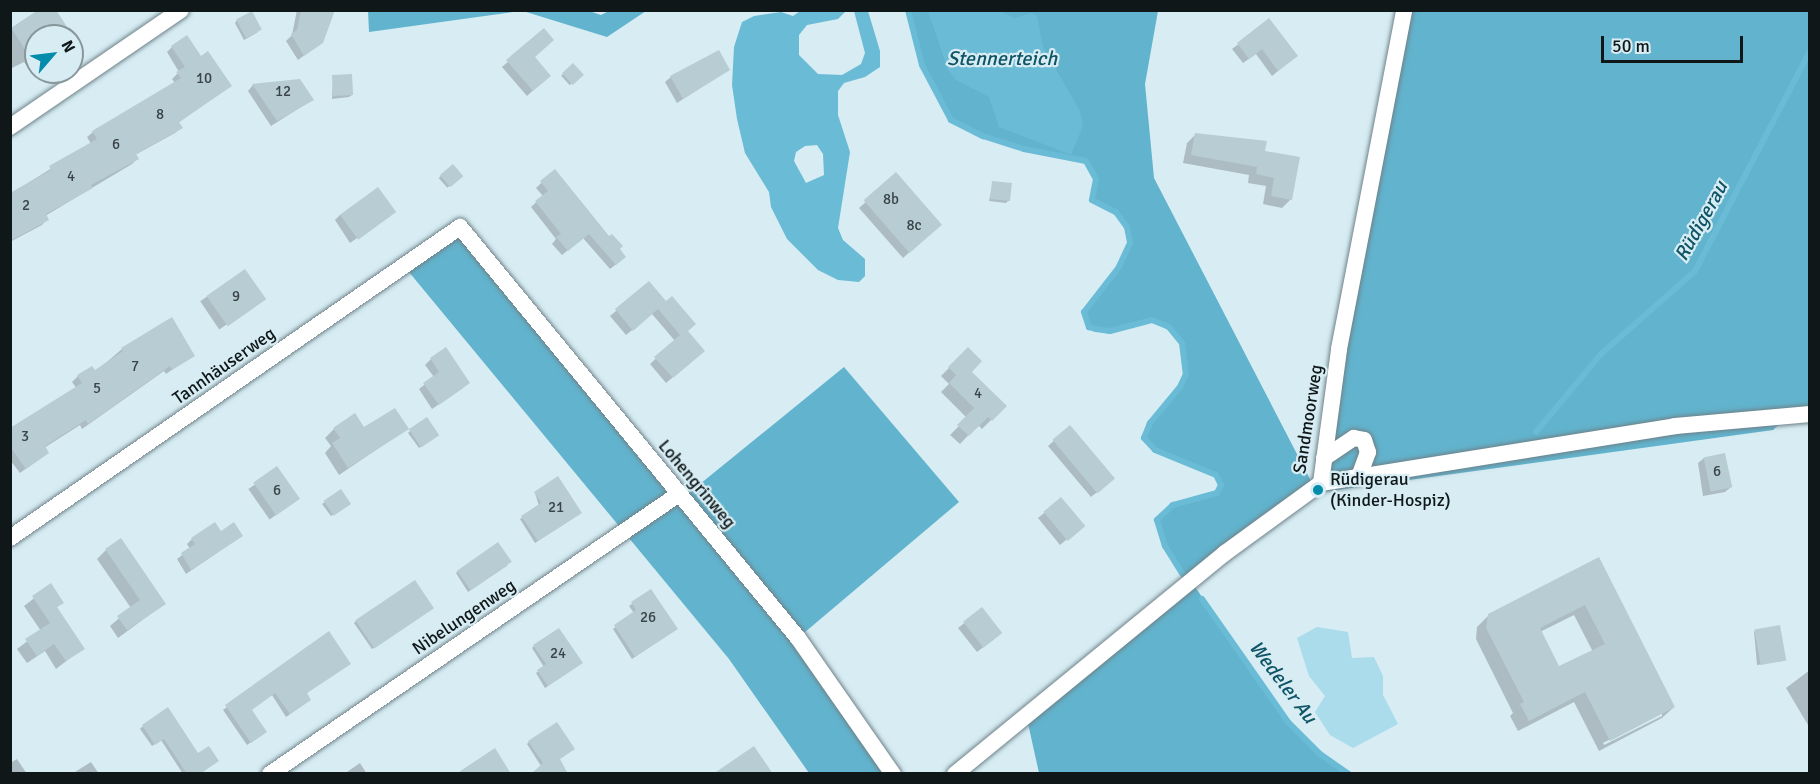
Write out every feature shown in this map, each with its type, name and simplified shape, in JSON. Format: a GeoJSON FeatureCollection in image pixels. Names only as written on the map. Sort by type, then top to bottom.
{"type":"FeatureCollection","features":[{"type":"Feature","properties":{"kind":"street"},"geometry":{"type":"LineString","coordinates":[[10,127],[181,10]]}},
{"type":"Feature","properties":{"kind":"street","name":"Sandmoorweg"},"geometry":{"type":"LineString","coordinates":[[955,774],[1191,580],[1321,483],[1339,349],[1404,10]]}},
{"type":"Feature","properties":{"kind":"street","name":"Lohengrinweg"},"geometry":{"type":"LineString","coordinates":[[460,227],[798,638],[893,774]]}},
{"type":"Feature","properties":{"kind":"street","name":"Tannhäuserweg"},"geometry":{"type":"LineString","coordinates":[[10,538],[460,227]]}},
{"type":"Feature","properties":{"kind":"street"},"geometry":{"type":"LineString","coordinates":[[1321,483],[1675,426],[1809,414]]}},
{"type":"Feature","properties":{"kind":"street"},"geometry":{"type":"LineString","coordinates":[[1324,458],[1354,438],[1364,440],[1368,452],[1359,477]]}},
{"type":"Feature","properties":{"kind":"street","name":"Nibelungenweg"},"geometry":{"type":"LineString","coordinates":[[270,774],[680,493]]}},
{"type":"Feature","properties":{"kind":"shaded area"},"geometry":{"type":"Polygon","coordinates":[[[368,10],[520,10],[520,11],[369,32],[368,10]]]}},
{"type":"Feature","properties":{"kind":"shaded area"},"geometry":{"type":"Polygon","coordinates":[[[523,11],[589,11],[601,15],[609,11],[646,11],[607,37],[523,11]]]}},
{"type":"Feature","properties":{"kind":"shaded area"},"geometry":{"type":"Polygon","coordinates":[[[908,11],[1158,11],[1145,84],[1154,178],[1313,485],[1404,11],[1809,11],[1809,414],[1787,417],[1773,430],[1321,492],[1191,581],[1288,722],[1320,754],[1349,773],[1039,773],[1025,710],[1182,578],[1160,535],[1157,520],[1173,505],[1217,493],[1221,485],[1216,475],[1155,450],[1144,438],[1150,424],[1180,387],[1186,374],[1185,351],[1176,335],[1152,320],[1110,331],[1096,329],[1086,322],[1085,307],[1109,283],[1130,243],[1123,219],[1092,200],[1094,170],[1078,157],[1024,149],[956,124],[922,65],[908,11]]]}},
{"type":"Feature","properties":{"kind":"shaded area"},"geometry":{"type":"Polygon","coordinates":[[[460,227],[684,497],[844,367],[959,502],[798,638],[893,773],[809,773],[729,659],[404,266],[460,227]]]}},
{"type":"Feature","properties":{"kind":"shaded area"},"geometry":{"type":"Polygon","coordinates":[[[1317,627],[1348,632],[1352,658],[1374,657],[1383,676],[1383,695],[1398,724],[1353,748],[1330,735],[1315,712],[1325,696],[1309,676],[1297,638],[1317,627]]]}},
{"type":"Feature","properties":{"kind":"water"},"geometry":{"type":"Polygon","coordinates":[[[800,11],[846,11],[838,19],[807,25],[799,35],[799,55],[818,74],[842,75],[861,64],[865,53],[854,11],[868,11],[880,51],[880,67],[865,77],[844,83],[838,91],[838,115],[850,152],[838,228],[843,240],[865,259],[865,276],[859,282],[838,280],[818,270],[787,239],[771,207],[769,192],[745,153],[732,85],[734,47],[742,22],[754,16],[781,12],[793,16],[800,11]],[[817,145],[805,146],[796,152],[794,161],[806,183],[824,175],[823,154],[817,145]]]}},
{"type":"Feature","properties":{"kind":"water","name":"Stennerteich"},"geometry":{"type":"Polygon","coordinates":[[[928,11],[1000,11],[1015,18],[1031,13],[1037,16],[1043,47],[1080,111],[1083,126],[1071,155],[999,127],[989,97],[956,80],[948,70],[928,11]]]}},
{"type":"Feature","properties":{"kind":"building"},"geometry":{"type":"Polygon","coordinates":[[[38,10],[56,10],[65,24],[24,24],[24,48],[11,28],[38,10]]]}},
{"type":"Feature","properties":{"kind":"building"},"geometry":{"type":"Polygon","coordinates":[[[301,10],[335,10],[323,43],[304,56],[291,34],[297,30],[301,10]]]}},
{"type":"Feature","properties":{"kind":"building"},"geometry":{"type":"Polygon","coordinates":[[[252,11],[262,30],[246,38],[236,19],[252,11]]]}},
{"type":"Feature","properties":{"kind":"building"},"geometry":{"type":"Polygon","coordinates":[[[1269,18],[1298,56],[1278,71],[1262,49],[1249,59],[1237,43],[1269,18]]]}},
{"type":"Feature","properties":{"kind":"building"},"geometry":{"type":"Polygon","coordinates":[[[544,28],[554,40],[535,57],[551,76],[533,91],[506,60],[544,28]]]}},
{"type":"Feature","properties":{"kind":"building"},"geometry":{"type":"Polygon","coordinates":[[[187,35],[201,56],[208,51],[232,86],[179,122],[183,128],[136,154],[139,159],[91,185],[93,188],[46,214],[49,220],[10,241],[10,193],[51,170],[49,166],[97,139],[92,131],[181,78],[176,72],[185,67],[171,46],[187,35]]]}},
{"type":"Feature","properties":{"kind":"building"},"geometry":{"type":"Polygon","coordinates":[[[719,50],[730,70],[683,99],[670,76],[719,50]]]}},
{"type":"Feature","properties":{"kind":"building"},"geometry":{"type":"Polygon","coordinates":[[[573,63],[584,75],[573,85],[562,73],[573,63]]]}},
{"type":"Feature","properties":{"kind":"building"},"geometry":{"type":"Polygon","coordinates":[[[352,74],[353,95],[333,96],[332,75],[352,74]]]}},
{"type":"Feature","properties":{"kind":"building"},"geometry":{"type":"Polygon","coordinates":[[[300,79],[314,100],[277,121],[252,84],[300,79]]]}},
{"type":"Feature","properties":{"kind":"building"},"geometry":{"type":"Polygon","coordinates":[[[1195,133],[1267,141],[1265,151],[1300,157],[1292,200],[1271,196],[1274,178],[1256,174],[1257,167],[1191,155],[1195,133]]]}},
{"type":"Feature","properties":{"kind":"building"},"geometry":{"type":"Polygon","coordinates":[[[453,164],[463,176],[450,187],[440,175],[453,164]]]}},
{"type":"Feature","properties":{"kind":"building"},"geometry":{"type":"Polygon","coordinates":[[[555,169],[609,236],[612,234],[623,246],[620,249],[626,257],[616,265],[589,234],[568,251],[556,237],[561,234],[535,201],[548,191],[540,181],[555,169]]]}},
{"type":"Feature","properties":{"kind":"building"},"geometry":{"type":"Polygon","coordinates":[[[896,172],[942,225],[909,253],[864,200],[896,172]]]}},
{"type":"Feature","properties":{"kind":"building"},"geometry":{"type":"Polygon","coordinates":[[[992,181],[1012,183],[1010,201],[990,199],[992,181]]]}},
{"type":"Feature","properties":{"kind":"building"},"geometry":{"type":"Polygon","coordinates":[[[378,187],[396,212],[358,240],[340,215],[378,187]]]}},
{"type":"Feature","properties":{"kind":"building"},"geometry":{"type":"Polygon","coordinates":[[[245,269],[266,299],[228,326],[206,296],[245,269]]]}},
{"type":"Feature","properties":{"kind":"building"},"geometry":{"type":"Polygon","coordinates":[[[649,281],[666,301],[672,296],[696,324],[688,331],[705,351],[673,378],[654,357],[680,335],[658,309],[633,331],[615,309],[649,281]]]}},
{"type":"Feature","properties":{"kind":"building"},"geometry":{"type":"Polygon","coordinates":[[[172,317],[195,356],[172,370],[170,366],[88,424],[86,420],[45,446],[49,453],[26,469],[10,447],[10,428],[82,383],[77,375],[92,366],[95,370],[123,351],[121,348],[172,317]]]}},
{"type":"Feature","properties":{"kind":"building"},"geometry":{"type":"Polygon","coordinates":[[[446,347],[470,383],[439,405],[423,383],[439,372],[430,358],[446,347]]]}},
{"type":"Feature","properties":{"kind":"building"},"geometry":{"type":"Polygon","coordinates":[[[968,347],[982,361],[972,372],[1007,406],[992,421],[988,417],[969,436],[957,425],[974,408],[949,383],[956,375],[948,367],[968,347]]]}},
{"type":"Feature","properties":{"kind":"building"},"geometry":{"type":"Polygon","coordinates":[[[395,408],[409,429],[348,468],[332,443],[340,438],[333,428],[355,413],[364,427],[395,408]]]}},
{"type":"Feature","properties":{"kind":"building"},"geometry":{"type":"Polygon","coordinates":[[[427,417],[439,435],[421,448],[409,429],[427,417]]]}},
{"type":"Feature","properties":{"kind":"building"},"geometry":{"type":"Polygon","coordinates":[[[1070,425],[1115,479],[1097,493],[1052,440],[1070,425]]]}},
{"type":"Feature","properties":{"kind":"building"},"geometry":{"type":"Polygon","coordinates":[[[1725,453],[1732,487],[1711,492],[1703,458],[1725,453]]]}},
{"type":"Feature","properties":{"kind":"building"},"geometry":{"type":"Polygon","coordinates":[[[277,466],[300,499],[276,515],[253,483],[277,466]]]}},
{"type":"Feature","properties":{"kind":"building"},"geometry":{"type":"Polygon","coordinates":[[[558,476],[582,513],[538,541],[521,516],[541,503],[534,492],[558,476]]]}},
{"type":"Feature","properties":{"kind":"building"},"geometry":{"type":"Polygon","coordinates":[[[341,489],[351,504],[334,516],[324,501],[341,489]]]}},
{"type":"Feature","properties":{"kind":"building"},"geometry":{"type":"Polygon","coordinates":[[[1061,497],[1085,526],[1068,541],[1043,512],[1061,497]]]}},
{"type":"Feature","properties":{"kind":"building"},"geometry":{"type":"Polygon","coordinates":[[[215,522],[221,531],[234,522],[243,536],[191,570],[181,553],[195,544],[191,538],[215,522]]]}},
{"type":"Feature","properties":{"kind":"building"},"geometry":{"type":"Polygon","coordinates":[[[121,538],[166,604],[127,630],[117,616],[140,600],[105,549],[121,538]]]}},
{"type":"Feature","properties":{"kind":"building"},"geometry":{"type":"Polygon","coordinates":[[[498,542],[512,562],[471,590],[457,571],[498,542]]]}},
{"type":"Feature","properties":{"kind":"building"},"geometry":{"type":"Polygon","coordinates":[[[1599,557],[1675,707],[1610,741],[1585,692],[1529,721],[1520,704],[1524,702],[1486,628],[1488,614],[1599,557]],[[1585,605],[1540,628],[1559,666],[1605,644],[1585,605]]]}},
{"type":"Feature","properties":{"kind":"building"},"geometry":{"type":"Polygon","coordinates":[[[415,580],[434,608],[374,648],[355,620],[415,580]]]}},
{"type":"Feature","properties":{"kind":"building"},"geometry":{"type":"Polygon","coordinates":[[[51,583],[64,603],[57,607],[85,649],[66,661],[54,644],[37,656],[25,639],[50,623],[32,596],[51,583]]]}},
{"type":"Feature","properties":{"kind":"building"},"geometry":{"type":"Polygon","coordinates":[[[651,589],[678,629],[635,657],[614,625],[636,610],[631,602],[651,589]]]}},
{"type":"Feature","properties":{"kind":"building"},"geometry":{"type":"Polygon","coordinates":[[[982,607],[1002,633],[983,648],[963,622],[982,607]]]}},
{"type":"Feature","properties":{"kind":"building"},"geometry":{"type":"Polygon","coordinates":[[[1780,625],[1786,660],[1761,665],[1754,630],[1780,625]]]}},
{"type":"Feature","properties":{"kind":"building"},"geometry":{"type":"Polygon","coordinates":[[[559,628],[583,663],[548,686],[537,670],[546,664],[533,645],[559,628]]]}},
{"type":"Feature","properties":{"kind":"building"},"geometry":{"type":"Polygon","coordinates":[[[329,631],[351,664],[307,693],[311,700],[290,714],[275,693],[252,710],[267,732],[251,743],[225,705],[329,631]]]}},
{"type":"Feature","properties":{"kind":"building"},"geometry":{"type":"Polygon","coordinates":[[[168,707],[198,753],[209,746],[219,761],[200,774],[187,774],[164,739],[155,745],[142,725],[168,707]]]}},
{"type":"Feature","properties":{"kind":"building"},"geometry":{"type":"Polygon","coordinates":[[[557,722],[575,749],[560,759],[568,774],[531,774],[543,763],[528,741],[557,722]]]}},
{"type":"Feature","properties":{"kind":"building"},"geometry":{"type":"Polygon","coordinates":[[[754,746],[773,774],[713,774],[754,746]]]}},
{"type":"Feature","properties":{"kind":"building"},"geometry":{"type":"Polygon","coordinates":[[[495,748],[511,774],[456,774],[495,748]]]}},
{"type":"Feature","properties":{"kind":"waterway","name":"Wedeler Au"},"geometry":{"type":"LineString","coordinates":[[908,10],[922,65],[951,120],[983,136],[1024,149],[1086,161],[1096,179],[1092,200],[1116,212],[1127,227],[1130,243],[1119,267],[1084,312],[1089,327],[1110,331],[1152,320],[1169,327],[1182,343],[1186,374],[1180,387],[1150,423],[1144,438],[1155,450],[1216,475],[1221,485],[1217,493],[1173,505],[1157,520],[1165,546],[1182,573]]}},
{"type":"Feature","properties":{"kind":"waterway","name":"Rüdigerau"},"geometry":{"type":"LineString","coordinates":[[1536,432],[1601,354],[1695,271],[1810,51]]}},
{"type":"Feature","properties":{"kind":"waterway","name":"Wedeler Au"},"geometry":{"type":"LineString","coordinates":[[1202,599],[1288,722],[1320,754],[1349,774]]}},
{"type":"Feature","properties":{"kind":"place","name":"Rüdigerau (Kinder-Hospiz)"},"geometry":{"type":"Point","coordinates":[1318,490]}}]}
